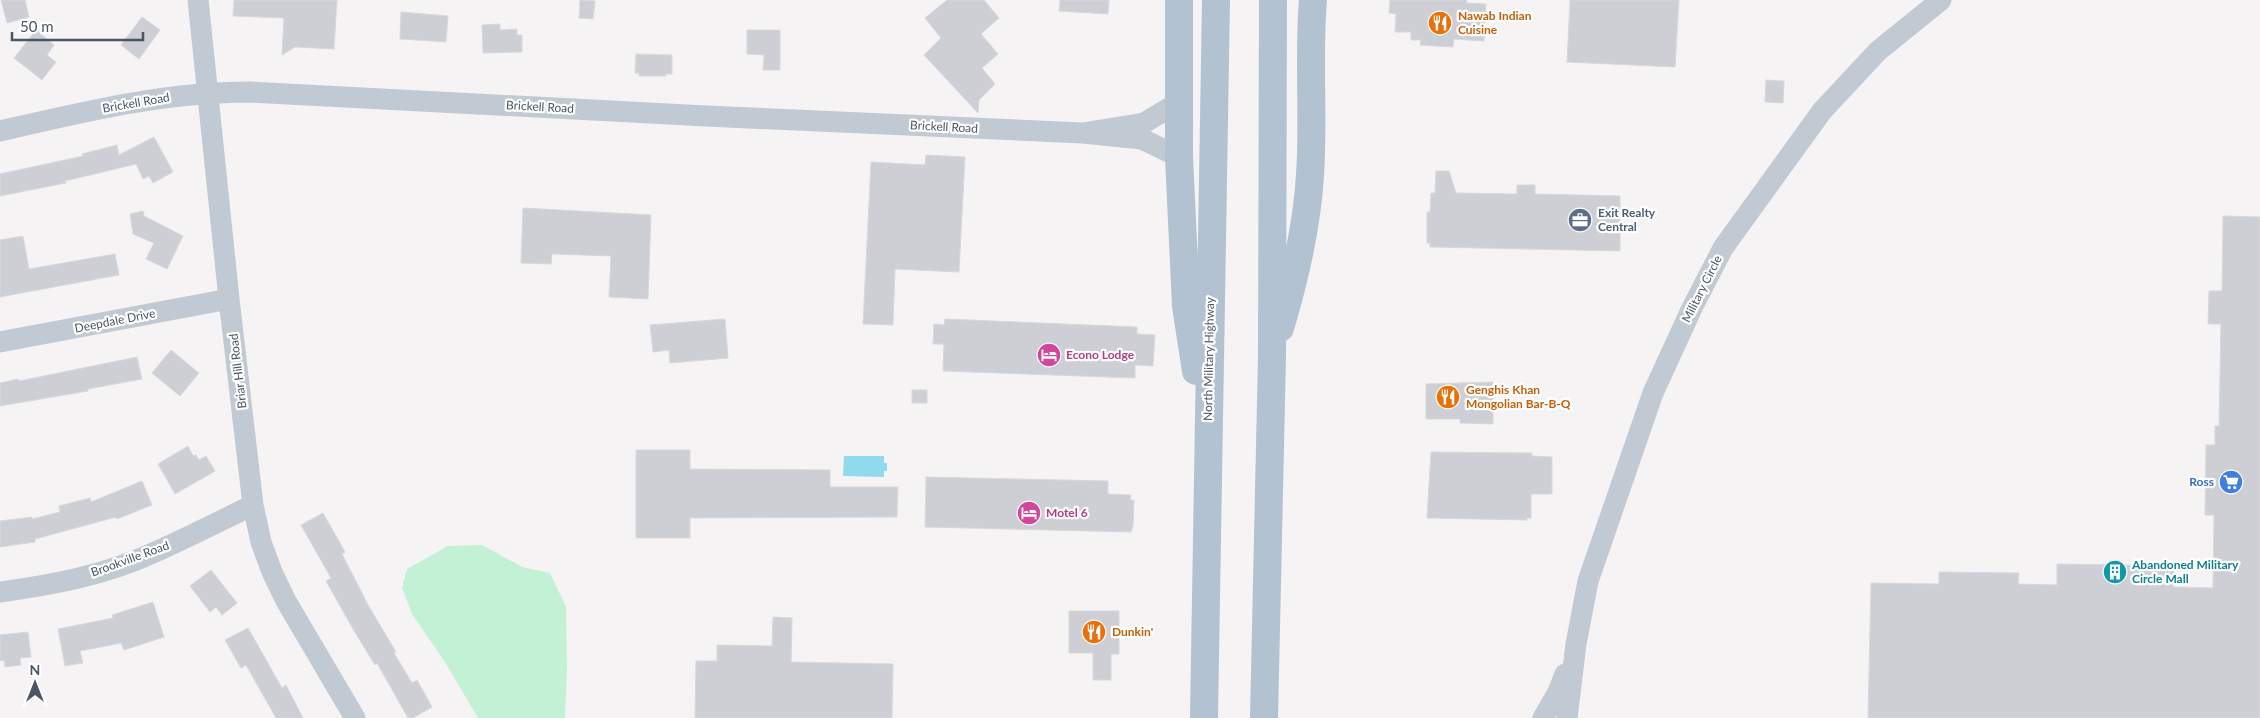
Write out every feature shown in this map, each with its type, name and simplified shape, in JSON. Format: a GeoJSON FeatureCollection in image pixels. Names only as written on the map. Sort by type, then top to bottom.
{"type":"FeatureCollection","features":[{"type":"Feature","properties":{"kind":"main road"},"geometry":{"type":"LineString","coordinates":[[1178,0],[1179,157],[1186,306],[1207,449]]}},
{"type":"Feature","properties":{"kind":"main road","name":"North Military Highway"},"geometry":{"type":"LineString","coordinates":[[1204,718],[1216,0]]}},
{"type":"Feature","properties":{"kind":"main road"},"geometry":{"type":"LineString","coordinates":[[1264,718],[1272,356],[1273,0]]}},
{"type":"Feature","properties":{"kind":"main road"},"geometry":{"type":"LineString","coordinates":[[1272,356],[1296,277],[1310,177],[1310,43],[1313,0]]}},
{"type":"Feature","properties":{"kind":"street","name":"Briar Hill Road"},"geometry":{"type":"LineString","coordinates":[[198,0],[253,505],[261,542],[272,572],[286,601],[355,718]]}},
{"type":"Feature","properties":{"kind":"street","name":"Military Circle"},"geometry":{"type":"LineString","coordinates":[[1567,718],[1576,644],[1588,581],[1653,393],[1692,308],[1724,248],[1822,111],[1878,51],[1941,0]]}},
{"type":"Feature","properties":{"kind":"street","name":"Brickell Road"},"geometry":{"type":"LineString","coordinates":[[0,131],[150,99],[208,92],[376,98],[706,116],[1083,133],[1142,139],[1179,157]]}},
{"type":"Feature","properties":{"kind":"street","name":"Brickell Road"},"geometry":{"type":"LineString","coordinates":[[1083,133],[1144,123],[1179,102]]}},
{"type":"Feature","properties":{"kind":"street","name":"Deepdale Drive"},"geometry":{"type":"LineString","coordinates":[[0,342],[229,298]]}},
{"type":"Feature","properties":{"kind":"street","name":"Brookville Road"},"geometry":{"type":"LineString","coordinates":[[0,592],[63,582],[108,570],[152,554],[253,505]]}},
{"type":"Feature","properties":{"kind":"street","name":"Military Circle"},"geometry":{"type":"LineString","coordinates":[[1543,718],[1558,692],[1576,644]]}},
{"type":"Feature","properties":{"kind":"green space"},"geometry":{"type":"Polygon","coordinates":[[[482,545],[522,567],[550,573],[566,607],[567,670],[565,718],[478,718],[445,662],[412,614],[402,588],[407,569],[448,546],[482,545]]]}},
{"type":"Feature","properties":{"kind":"water"},"geometry":{"type":"Polygon","coordinates":[[[844,456],[884,456],[884,463],[887,463],[887,471],[884,471],[884,477],[843,476],[844,456]]]}},
{"type":"Feature","properties":{"kind":"building"},"geometry":{"type":"Polygon","coordinates":[[[1,0],[25,0],[29,17],[7,23],[1,0]]]}},
{"type":"Feature","properties":{"kind":"building"},"geometry":{"type":"Polygon","coordinates":[[[234,0],[337,0],[334,49],[295,47],[282,55],[284,18],[233,16],[234,0]]]}},
{"type":"Feature","properties":{"kind":"building"},"geometry":{"type":"Polygon","coordinates":[[[580,0],[595,1],[593,19],[579,18],[580,0]]]}},
{"type":"Feature","properties":{"kind":"building"},"geometry":{"type":"Polygon","coordinates":[[[947,0],[984,0],[999,18],[981,34],[998,54],[982,68],[995,84],[979,100],[978,113],[924,55],[941,38],[925,18],[947,0]]]}},
{"type":"Feature","properties":{"kind":"building"},"geometry":{"type":"Polygon","coordinates":[[[1060,0],[1109,0],[1108,14],[1059,11],[1060,0]]]}},
{"type":"Feature","properties":{"kind":"building","name":"Nawab Indian Cuisine"},"geometry":{"type":"Polygon","coordinates":[[[1390,0],[1467,0],[1466,3],[1486,4],[1484,41],[1454,39],[1453,47],[1420,45],[1421,40],[1411,40],[1411,32],[1395,32],[1396,14],[1389,13],[1390,0]]]}},
{"type":"Feature","properties":{"kind":"building"},"geometry":{"type":"Polygon","coordinates":[[[1570,0],[1679,0],[1675,67],[1567,62],[1570,0]]]}},
{"type":"Feature","properties":{"kind":"building"},"geometry":{"type":"Polygon","coordinates":[[[401,12],[448,16],[446,42],[400,39],[401,12]]]}},
{"type":"Feature","properties":{"kind":"building"},"geometry":{"type":"Polygon","coordinates":[[[142,17],[160,30],[139,59],[121,45],[142,17]]]}},
{"type":"Feature","properties":{"kind":"building"},"geometry":{"type":"Polygon","coordinates":[[[500,24],[500,30],[517,29],[517,35],[522,35],[522,52],[483,53],[482,25],[500,24]]]}},
{"type":"Feature","properties":{"kind":"building"},"geometry":{"type":"Polygon","coordinates":[[[36,30],[54,45],[47,55],[56,62],[42,80],[14,58],[36,30]]]}},
{"type":"Feature","properties":{"kind":"building"},"geometry":{"type":"Polygon","coordinates":[[[747,30],[780,30],[780,70],[763,70],[764,55],[747,54],[747,30]]]}},
{"type":"Feature","properties":{"kind":"building"},"geometry":{"type":"Polygon","coordinates":[[[636,54],[672,55],[672,74],[666,74],[666,76],[639,76],[639,73],[635,73],[636,54]]]}},
{"type":"Feature","properties":{"kind":"building"},"geometry":{"type":"Polygon","coordinates":[[[1766,80],[1784,81],[1783,103],[1765,102],[1766,80]]]}},
{"type":"Feature","properties":{"kind":"building"},"geometry":{"type":"Polygon","coordinates":[[[154,137],[173,172],[153,183],[149,176],[143,179],[136,164],[65,181],[66,183],[0,196],[0,174],[83,156],[82,154],[117,145],[119,155],[154,137]]]}},
{"type":"Feature","properties":{"kind":"building"},"geometry":{"type":"Polygon","coordinates":[[[926,155],[965,157],[959,272],[895,269],[893,325],[863,324],[871,162],[925,165],[926,155]]]}},
{"type":"Feature","properties":{"kind":"building"},"geometry":{"type":"Polygon","coordinates":[[[1436,171],[1449,171],[1456,193],[1517,194],[1517,185],[1535,185],[1535,194],[1620,196],[1620,251],[1430,247],[1430,243],[1427,243],[1427,212],[1430,212],[1431,193],[1435,193],[1436,171]]]}},
{"type":"Feature","properties":{"kind":"building"},"geometry":{"type":"Polygon","coordinates":[[[523,208],[651,215],[648,299],[609,297],[611,256],[552,254],[551,264],[521,263],[523,208]]]}},
{"type":"Feature","properties":{"kind":"building"},"geometry":{"type":"Polygon","coordinates":[[[143,211],[144,216],[183,236],[167,269],[146,259],[154,243],[133,234],[130,214],[143,211]]]}},
{"type":"Feature","properties":{"kind":"building","name":"Abandoned Military Circle Mall"},"geometry":{"type":"Polygon","coordinates":[[[2223,216],[2260,217],[2260,718],[1868,718],[1871,583],[1939,584],[1939,572],[2019,573],[2018,584],[2057,585],[2057,564],[2174,566],[2173,587],[2213,588],[2214,515],[2205,515],[2206,445],[2215,445],[2215,426],[2219,426],[2221,324],[2208,324],[2209,291],[2222,291],[2223,216]]]}},
{"type":"Feature","properties":{"kind":"building"},"geometry":{"type":"Polygon","coordinates":[[[23,236],[29,269],[115,254],[119,275],[0,297],[0,240],[23,236]]]}},
{"type":"Feature","properties":{"kind":"building"},"geometry":{"type":"Polygon","coordinates":[[[725,319],[728,358],[670,363],[669,350],[653,352],[650,325],[725,319]]]}},
{"type":"Feature","properties":{"kind":"building","name":"Econo Lodge"},"geometry":{"type":"Polygon","coordinates":[[[945,319],[1137,327],[1137,334],[1155,335],[1153,366],[1135,365],[1135,378],[943,371],[944,344],[933,344],[934,324],[944,325],[945,319]]]}},
{"type":"Feature","properties":{"kind":"building"},"geometry":{"type":"Polygon","coordinates":[[[171,350],[199,373],[180,396],[152,373],[171,350]]]}},
{"type":"Feature","properties":{"kind":"building"},"geometry":{"type":"Polygon","coordinates":[[[137,357],[142,379],[88,389],[88,391],[0,406],[0,383],[18,379],[19,381],[137,357]]]}},
{"type":"Feature","properties":{"kind":"building"},"geometry":{"type":"Polygon","coordinates":[[[1493,382],[1493,424],[1460,423],[1460,419],[1426,419],[1426,384],[1493,382]]]}},
{"type":"Feature","properties":{"kind":"building"},"geometry":{"type":"Polygon","coordinates":[[[912,390],[927,390],[927,403],[912,403],[912,390]]]}},
{"type":"Feature","properties":{"kind":"building"},"geometry":{"type":"Polygon","coordinates":[[[188,446],[193,456],[196,455],[199,460],[206,456],[215,471],[175,494],[158,464],[188,446]]]}},
{"type":"Feature","properties":{"kind":"building"},"geometry":{"type":"Polygon","coordinates":[[[636,450],[690,450],[690,469],[830,470],[830,487],[898,487],[897,517],[690,518],[690,538],[636,538],[636,450]]]}},
{"type":"Feature","properties":{"kind":"building"},"geometry":{"type":"Polygon","coordinates":[[[1431,452],[1532,453],[1532,456],[1552,457],[1552,494],[1531,494],[1531,518],[1527,518],[1527,520],[1427,518],[1431,452]]]}},
{"type":"Feature","properties":{"kind":"building","name":"Motel 6"},"geometry":{"type":"Polygon","coordinates":[[[926,477],[1108,481],[1108,494],[1131,495],[1130,500],[1134,500],[1133,526],[1131,532],[925,527],[926,477]]]}},
{"type":"Feature","properties":{"kind":"building"},"geometry":{"type":"Polygon","coordinates":[[[142,481],[152,505],[117,519],[116,517],[35,539],[35,542],[0,547],[0,521],[32,517],[32,519],[60,512],[59,506],[90,498],[91,502],[142,481]]]}},
{"type":"Feature","properties":{"kind":"building"},"geometry":{"type":"Polygon","coordinates":[[[323,513],[345,552],[342,554],[368,605],[396,652],[394,653],[412,683],[417,680],[432,707],[413,718],[408,718],[377,663],[375,665],[353,629],[326,581],[331,578],[301,525],[323,513]]]}},
{"type":"Feature","properties":{"kind":"building"},"geometry":{"type":"Polygon","coordinates":[[[211,570],[237,603],[222,615],[216,607],[210,612],[190,586],[211,570]]]}},
{"type":"Feature","properties":{"kind":"building"},"geometry":{"type":"Polygon","coordinates":[[[153,602],[164,637],[124,650],[121,643],[80,651],[83,663],[65,666],[58,629],[113,618],[112,615],[153,602]]]}},
{"type":"Feature","properties":{"kind":"building","name":"Dunkin'"},"geometry":{"type":"Polygon","coordinates":[[[1069,611],[1119,611],[1119,654],[1111,654],[1111,680],[1093,680],[1093,653],[1069,653],[1069,611]]]}},
{"type":"Feature","properties":{"kind":"building"},"geometry":{"type":"Polygon","coordinates":[[[773,617],[792,618],[791,662],[893,664],[892,718],[695,718],[696,661],[717,661],[717,645],[772,646],[773,617]]]}},
{"type":"Feature","properties":{"kind":"building"},"geometry":{"type":"Polygon","coordinates":[[[248,628],[282,688],[286,685],[303,718],[276,718],[246,665],[241,668],[225,640],[248,628]]]}},
{"type":"Feature","properties":{"kind":"building"},"geometry":{"type":"Polygon","coordinates":[[[28,632],[31,657],[20,658],[21,665],[5,667],[4,660],[0,661],[0,635],[28,632]]]}},
{"type":"Feature","properties":{"kind":"place","name":"Nawab Indian Cuisine"},"geometry":{"type":"Point","coordinates":[1440,23]}},
{"type":"Feature","properties":{"kind":"place","name":"Exit Realty Central"},"geometry":{"type":"Point","coordinates":[1580,220]}},
{"type":"Feature","properties":{"kind":"place","name":"Econo Lodge"},"geometry":{"type":"Point","coordinates":[1049,355]}},
{"type":"Feature","properties":{"kind":"place","name":"Genghis Khan Mongolian Bar-B-Q"},"geometry":{"type":"Point","coordinates":[1448,397]}},
{"type":"Feature","properties":{"kind":"place","name":"Ross"},"geometry":{"type":"Point","coordinates":[2231,482]}},
{"type":"Feature","properties":{"kind":"place","name":"Motel 6"},"geometry":{"type":"Point","coordinates":[1029,513]}},
{"type":"Feature","properties":{"kind":"place","name":"Abandoned Military Circle Mall"},"geometry":{"type":"Point","coordinates":[2115,572]}},
{"type":"Feature","properties":{"kind":"place","name":"Dunkin'"},"geometry":{"type":"Point","coordinates":[1094,632]}}]}
